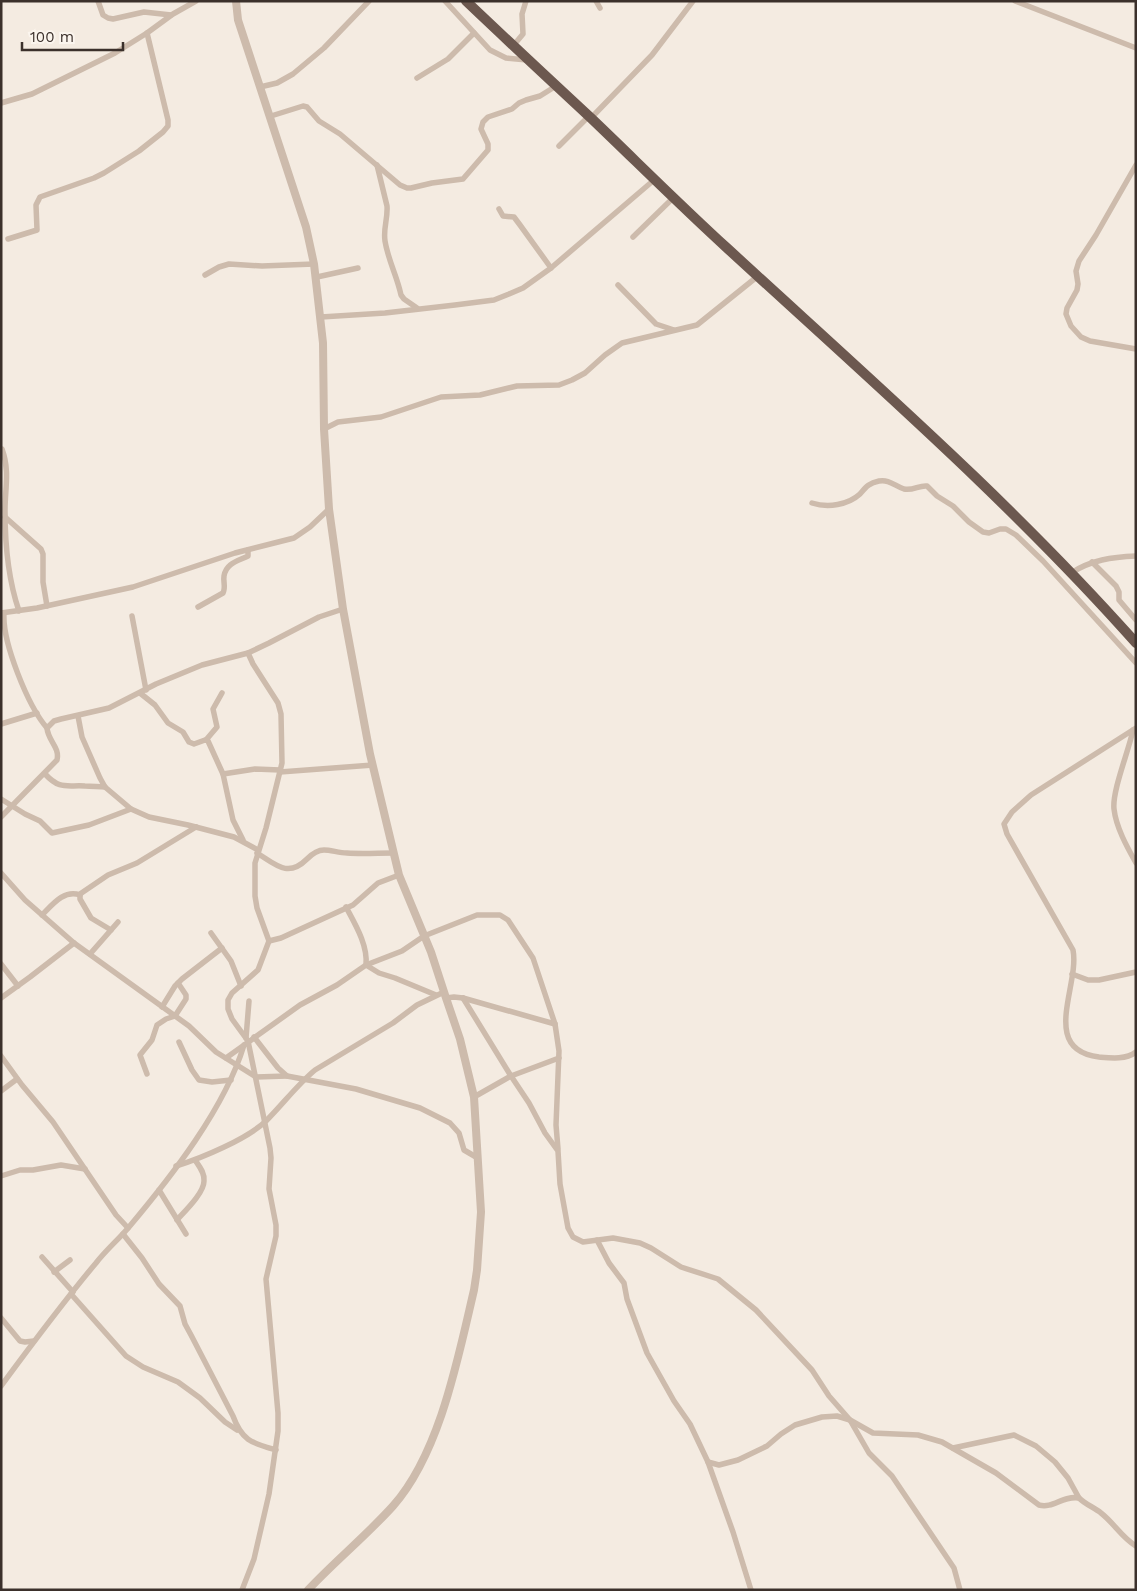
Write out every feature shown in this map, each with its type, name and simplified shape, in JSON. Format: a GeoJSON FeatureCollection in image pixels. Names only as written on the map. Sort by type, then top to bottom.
{"type":"FeatureCollection","features":[{"type":"Feature","properties":{"kind":"highway"},"geometry":{"type":"LineString","coordinates":[[466,1],[673,198],[964,468],[1071,573],[1136,643]]}},
{"type":"Feature","properties":{"kind":"street"},"geometry":{"type":"LineString","coordinates":[[98,1],[103,15],[113,19],[144,12],[172,15]]}},
{"type":"Feature","properties":{"kind":"street"},"geometry":{"type":"LineString","coordinates":[[1,103],[32,94],[115,53],[196,1]]}},
{"type":"Feature","properties":{"kind":"street"},"geometry":{"type":"LineString","coordinates":[[236,1],[238,20],[306,227],[317,277],[321,317],[324,428],[329,509],[344,610],[373,765],[393,853],[399,875],[424,936],[442,995],[460,1039],[474,1097],[480,1212],[474,1290],[443,1409],[424,1458],[393,1506],[326,1570],[308,1590]]}},
{"type":"Feature","properties":{"kind":"street"},"geometry":{"type":"LineString","coordinates":[[260,86],[277,83],[293,74],[324,48],[369,1]]}},
{"type":"Feature","properties":{"kind":"street"},"geometry":{"type":"LineString","coordinates":[[446,1],[490,50],[506,58],[528,60]]}},
{"type":"Feature","properties":{"kind":"street"},"geometry":{"type":"LineString","coordinates":[[513,46],[523,34],[522,14],[526,1]]}},
{"type":"Feature","properties":{"kind":"street"},"geometry":{"type":"LineString","coordinates":[[596,1],[600,8]]}},
{"type":"Feature","properties":{"kind":"street"},"geometry":{"type":"LineString","coordinates":[[560,146],[652,55],[693,1]]}},
{"type":"Feature","properties":{"kind":"street"},"geometry":{"type":"LineString","coordinates":[[1015,1],[1136,48]]}},
{"type":"Feature","properties":{"kind":"street"},"geometry":{"type":"LineString","coordinates":[[8,239],[37,230],[36,205],[40,197],[94,178],[139,151],[164,132],[168,126],[168,120],[147,33]]}},
{"type":"Feature","properties":{"kind":"street"},"geometry":{"type":"LineString","coordinates":[[418,78],[448,59],[474,33]]}},
{"type":"Feature","properties":{"kind":"street"},"geometry":{"type":"LineString","coordinates":[[270,116],[305,106],[319,120],[340,134],[406,188],[463,179],[488,150],[488,144],[481,129],[485,119],[491,115],[512,109],[522,101],[540,96],[556,86]]}},
{"type":"Feature","properties":{"kind":"street"},"geometry":{"type":"LineString","coordinates":[[377,165],[388,213],[384,229],[390,262],[404,299],[417,308]]}},
{"type":"Feature","properties":{"kind":"street"},"geometry":{"type":"LineString","coordinates":[[1136,165],[1079,261],[1076,270],[1077,290],[1067,308],[1066,314],[1071,326],[1081,337],[1090,341],[1136,349]]}},
{"type":"Feature","properties":{"kind":"street"},"geometry":{"type":"LineString","coordinates":[[321,317],[384,313],[494,300],[523,288],[551,268],[654,180]]}},
{"type":"Feature","properties":{"kind":"street"},"geometry":{"type":"LineString","coordinates":[[633,237],[673,198]]}},
{"type":"Feature","properties":{"kind":"street"},"geometry":{"type":"LineString","coordinates":[[498,209],[502,216],[514,218],[551,268]]}},
{"type":"Feature","properties":{"kind":"street"},"geometry":{"type":"LineString","coordinates":[[205,275],[229,264],[262,266],[314,264]]}},
{"type":"Feature","properties":{"kind":"street"},"geometry":{"type":"LineString","coordinates":[[317,277],[358,268]]}},
{"type":"Feature","properties":{"kind":"street"},"geometry":{"type":"LineString","coordinates":[[324,428],[338,422],[381,417],[441,397],[480,395],[519,386],[559,384],[580,376],[622,343],[697,325],[758,276]]}},
{"type":"Feature","properties":{"kind":"street"},"geometry":{"type":"LineString","coordinates":[[618,285],[656,324],[676,331]]}},
{"type":"Feature","properties":{"kind":"street"},"geometry":{"type":"LineString","coordinates":[[2,449],[8,472],[4,514],[10,579],[19,611]]}},
{"type":"Feature","properties":{"kind":"street"},"geometry":{"type":"LineString","coordinates":[[812,503],[830,506],[848,502],[869,484],[881,481],[906,490],[927,486],[983,532],[989,533],[1006,529],[1016,535],[1043,561],[1136,663]]}},
{"type":"Feature","properties":{"kind":"street"},"geometry":{"type":"LineString","coordinates":[[1,817],[46,774],[58,758],[56,748],[49,739],[47,728],[37,713],[20,677],[4,632],[3,613],[47,606],[134,587],[235,553],[294,538],[310,527],[329,509]]}},
{"type":"Feature","properties":{"kind":"street"},"geometry":{"type":"LineString","coordinates":[[4,514],[41,549],[47,606]]}},
{"type":"Feature","properties":{"kind":"street"},"geometry":{"type":"LineString","coordinates":[[198,607],[223,593],[225,589],[224,576],[227,569],[233,562],[248,556],[248,550]]}},
{"type":"Feature","properties":{"kind":"street"},"geometry":{"type":"LineString","coordinates":[[1071,573],[1083,565],[1100,559],[1136,556]]}},
{"type":"Feature","properties":{"kind":"street"},"geometry":{"type":"LineString","coordinates":[[1092,562],[1116,586],[1119,592],[1119,600],[1136,620]]}},
{"type":"Feature","properties":{"kind":"street"},"geometry":{"type":"LineString","coordinates":[[47,728],[54,722],[109,708],[166,679],[202,665],[248,653],[319,617],[344,610]]}},
{"type":"Feature","properties":{"kind":"street"},"geometry":{"type":"LineString","coordinates":[[132,616],[146,690]]}},
{"type":"Feature","properties":{"kind":"street"},"geometry":{"type":"LineString","coordinates":[[248,653],[281,710],[283,755],[266,828],[255,863],[254,896],[269,941],[258,970],[230,996],[228,1009],[232,1019],[248,1040],[287,1076]]}},
{"type":"Feature","properties":{"kind":"street"},"geometry":{"type":"LineString","coordinates":[[140,693],[155,705],[168,723],[183,732],[191,743],[194,744],[206,740],[217,727],[213,709],[222,693]]}},
{"type":"Feature","properties":{"kind":"street"},"geometry":{"type":"LineString","coordinates":[[1,724],[37,713]]}},
{"type":"Feature","properties":{"kind":"street"},"geometry":{"type":"LineString","coordinates":[[78,716],[82,737],[105,787],[131,809],[149,817],[243,840],[278,866],[289,869],[300,865],[317,851],[393,853]]}},
{"type":"Feature","properties":{"kind":"street"},"geometry":{"type":"LineString","coordinates":[[1135,729],[1116,788],[1114,808],[1120,830],[1136,863]]}},
{"type":"Feature","properties":{"kind":"street"},"geometry":{"type":"LineString","coordinates":[[1135,729],[1031,795],[1012,812],[1004,824],[1007,834],[1073,950],[1074,959],[1067,1010],[1067,1037],[1083,1053],[1102,1057],[1127,1056],[1136,1052]]}},
{"type":"Feature","properties":{"kind":"street"},"geometry":{"type":"LineString","coordinates":[[206,740],[223,774],[231,815],[243,840]]}},
{"type":"Feature","properties":{"kind":"street"},"geometry":{"type":"LineString","coordinates":[[223,774],[255,769],[280,771],[373,765]]}},
{"type":"Feature","properties":{"kind":"street"},"geometry":{"type":"LineString","coordinates":[[46,774],[53,782],[64,787],[105,787]]}},
{"type":"Feature","properties":{"kind":"street"},"geometry":{"type":"LineString","coordinates":[[1,799],[40,821],[52,833],[89,825],[131,809]]}},
{"type":"Feature","properties":{"kind":"street"},"geometry":{"type":"LineString","coordinates":[[42,915],[66,894],[80,894],[108,875],[143,860],[196,827]]}},
{"type":"Feature","properties":{"kind":"street"},"geometry":{"type":"LineString","coordinates":[[1,873],[25,900],[74,943],[189,1026],[216,1052],[256,1077],[287,1076],[305,1078],[378,1095],[420,1108],[450,1123],[458,1131],[464,1150],[476,1157]]}},
{"type":"Feature","properties":{"kind":"street"},"geometry":{"type":"LineString","coordinates":[[269,941],[281,938],[360,900],[378,883],[399,875]]}},
{"type":"Feature","properties":{"kind":"street"},"geometry":{"type":"LineString","coordinates":[[80,894],[80,899],[91,918],[111,930]]}},
{"type":"Feature","properties":{"kind":"street"},"geometry":{"type":"LineString","coordinates":[[346,907],[363,941],[367,956],[366,965]]}},
{"type":"Feature","properties":{"kind":"street"},"geometry":{"type":"LineString","coordinates":[[226,1058],[248,1040],[300,1005],[337,985],[366,965],[402,950],[424,936],[478,915],[500,916],[508,920],[533,958],[555,1024],[559,1058],[556,1125],[560,1184],[570,1234],[578,1241],[583,1242],[613,1238],[640,1243],[681,1268],[718,1279],[756,1310],[803,1359],[829,1396],[850,1420],[870,1453],[892,1476],[954,1568],[960,1590]]}},
{"type":"Feature","properties":{"kind":"street"},"geometry":{"type":"LineString","coordinates":[[90,954],[118,922]]}},
{"type":"Feature","properties":{"kind":"street"},"geometry":{"type":"LineString","coordinates":[[211,933],[232,962],[241,986]]}},
{"type":"Feature","properties":{"kind":"street"},"geometry":{"type":"LineString","coordinates":[[1,998],[74,943]]}},
{"type":"Feature","properties":{"kind":"street"},"geometry":{"type":"LineString","coordinates":[[162,1007],[178,983],[222,948]]}},
{"type":"Feature","properties":{"kind":"street"},"geometry":{"type":"LineString","coordinates":[[1,964],[18,986]]}},
{"type":"Feature","properties":{"kind":"street"},"geometry":{"type":"LineString","coordinates":[[366,965],[380,973],[442,995],[463,998],[555,1024]]}},
{"type":"Feature","properties":{"kind":"street"},"geometry":{"type":"LineString","coordinates":[[1072,974],[1088,980],[1099,980],[1136,972]]}},
{"type":"Feature","properties":{"kind":"street"},"geometry":{"type":"LineString","coordinates":[[147,1074],[140,1058],[141,1052],[152,1040],[157,1025],[175,1016],[186,997],[178,983]]}},
{"type":"Feature","properties":{"kind":"street"},"geometry":{"type":"LineString","coordinates":[[176,1166],[195,1160],[226,1145],[265,1122],[305,1078],[330,1060],[393,1023],[406,1012],[442,995]]}},
{"type":"Feature","properties":{"kind":"street"},"geometry":{"type":"LineString","coordinates":[[463,998],[558,1151]]}},
{"type":"Feature","properties":{"kind":"street"},"geometry":{"type":"LineString","coordinates":[[242,1590],[254,1559],[269,1494],[276,1450],[278,1413],[266,1279],[276,1236],[276,1225],[269,1189],[272,1158],[248,1040],[249,1001]]}},
{"type":"Feature","properties":{"kind":"street"},"geometry":{"type":"LineString","coordinates":[[1,1386],[96,1262],[128,1228],[191,1147],[231,1080],[248,1040]]}},
{"type":"Feature","properties":{"kind":"street"},"geometry":{"type":"LineString","coordinates":[[179,1042],[192,1070],[199,1080],[212,1082],[231,1080]]}},
{"type":"Feature","properties":{"kind":"street"},"geometry":{"type":"LineString","coordinates":[[1,1056],[17,1079],[53,1122],[116,1215],[128,1228]]}},
{"type":"Feature","properties":{"kind":"street"},"geometry":{"type":"LineString","coordinates":[[474,1097],[510,1076],[559,1058]]}},
{"type":"Feature","properties":{"kind":"street"},"geometry":{"type":"LineString","coordinates":[[1,1090],[17,1079]]}},
{"type":"Feature","properties":{"kind":"street"},"geometry":{"type":"LineString","coordinates":[[177,1220],[193,1202],[204,1185],[203,1173],[195,1160]]}},
{"type":"Feature","properties":{"kind":"street"},"geometry":{"type":"LineString","coordinates":[[1,1176],[20,1170],[61,1165],[85,1168]]}},
{"type":"Feature","properties":{"kind":"street"},"geometry":{"type":"LineString","coordinates":[[159,1190],[186,1234]]}},
{"type":"Feature","properties":{"kind":"street"},"geometry":{"type":"LineString","coordinates":[[123,1234],[159,1284],[180,1306],[185,1324],[233,1416],[238,1430]]}},
{"type":"Feature","properties":{"kind":"street"},"geometry":{"type":"LineString","coordinates":[[597,1240],[609,1263],[624,1283],[627,1300],[647,1352],[674,1401],[690,1424],[708,1462],[733,1532],[750,1590]]}},
{"type":"Feature","properties":{"kind":"street"},"geometry":{"type":"LineString","coordinates":[[42,1257],[126,1356],[143,1367],[178,1382],[200,1398],[225,1422],[250,1441],[276,1450]]}},
{"type":"Feature","properties":{"kind":"street"},"geometry":{"type":"LineString","coordinates":[[54,1272],[70,1260]]}},
{"type":"Feature","properties":{"kind":"street"},"geometry":{"type":"LineString","coordinates":[[1,1318],[20,1341],[34,1341]]}},
{"type":"Feature","properties":{"kind":"street"},"geometry":{"type":"LineString","coordinates":[[708,1462],[719,1465],[738,1460],[767,1446],[795,1425],[810,1420],[837,1416],[850,1420],[873,1433],[918,1435],[942,1442],[996,1473],[1039,1506],[1050,1506],[1068,1497],[1078,1498]]}},
{"type":"Feature","properties":{"kind":"street"},"geometry":{"type":"LineString","coordinates":[[953,1448],[1014,1435],[1036,1446],[1055,1462],[1068,1478],[1078,1498],[1102,1513],[1125,1538],[1136,1546]]}}]}
